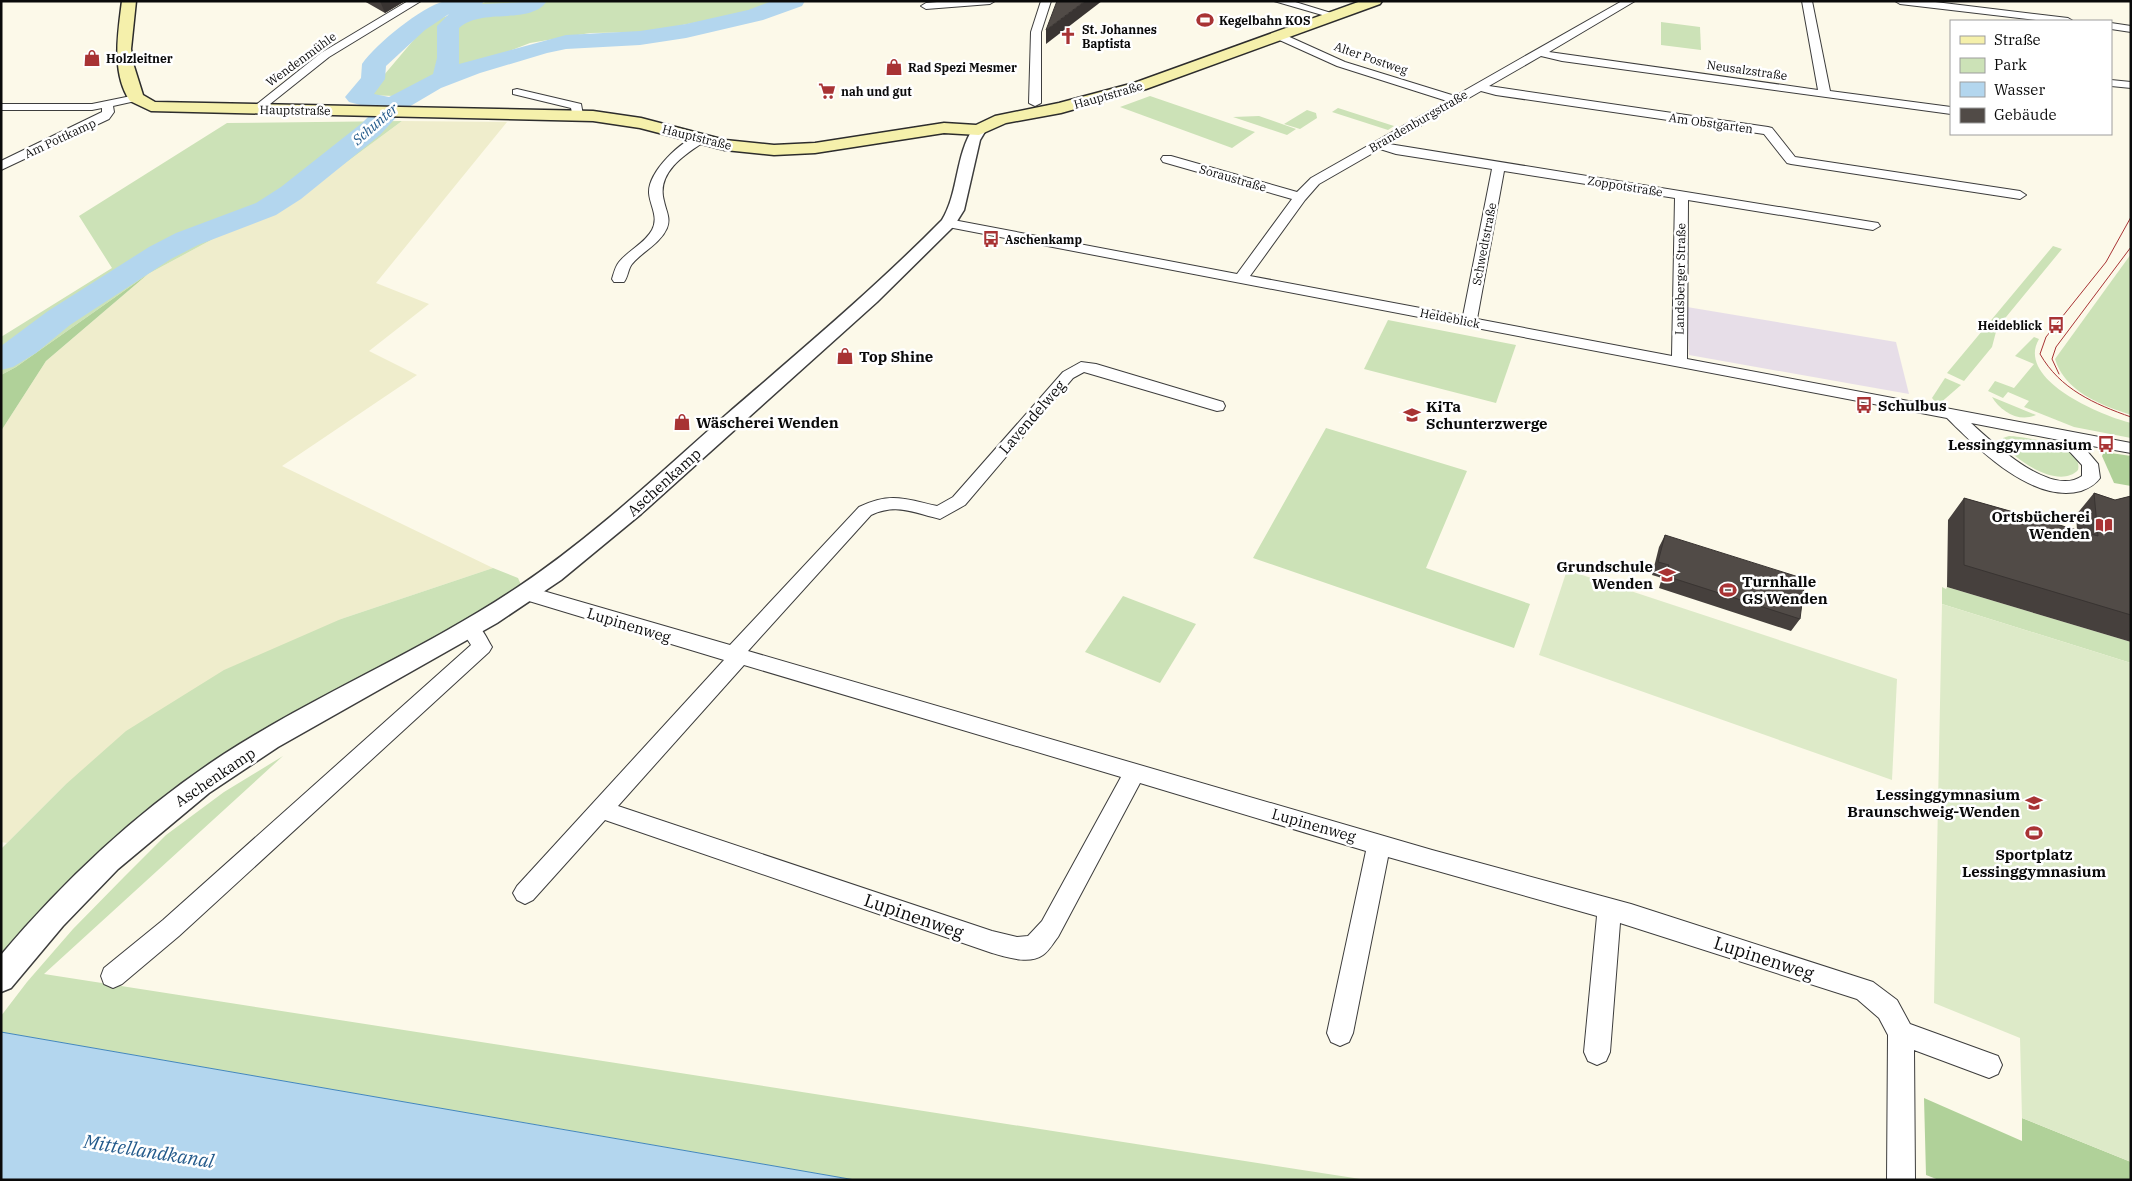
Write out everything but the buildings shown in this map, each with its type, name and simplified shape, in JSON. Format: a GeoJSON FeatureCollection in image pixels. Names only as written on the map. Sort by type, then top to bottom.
{"type":"FeatureCollection","features":[{"type":"Feature","properties":{"kind":"main road"},"geometry":{"type":"LineString","coordinates":[[129,1],[124,49],[125,63],[136,98]]}},
{"type":"Feature","properties":{"kind":"main road","name":"Hauptstraße"},"geometry":{"type":"LineString","coordinates":[[136,98],[144,104],[160,108],[577,115],[641,123],[700,140],[742,148],[789,150],[932,130],[979,130],[1001,119],[1061,108],[1131,89],[1375,1]]}},
{"type":"Feature","properties":{"kind":"street","name":"Wendenmühle"},"geometry":{"type":"LineString","coordinates":[[256,110],[325,55],[416,1]]}},
{"type":"Feature","properties":{"kind":"street"},"geometry":{"type":"LineString","coordinates":[[926,6],[990,1]]}},
{"type":"Feature","properties":{"kind":"street"},"geometry":{"type":"LineString","coordinates":[[1036,103],[1036,32],[1046,1]]}},
{"type":"Feature","properties":{"kind":"street"},"geometry":{"type":"LineString","coordinates":[[1279,1],[1336,16]]}},
{"type":"Feature","properties":{"kind":"street","name":"Brandenburgstraße"},"geometry":{"type":"LineString","coordinates":[[1240,280],[1300,197],[1315,181],[1630,1]]}},
{"type":"Feature","properties":{"kind":"street"},"geometry":{"type":"LineString","coordinates":[[1807,1],[1825,94]]}},
{"type":"Feature","properties":{"kind":"street"},"geometry":{"type":"LineString","coordinates":[[1900,1],[2060,20]]}},
{"type":"Feature","properties":{"kind":"street"},"geometry":{"type":"LineString","coordinates":[[1959,8],[1965,20]]}},
{"type":"Feature","properties":{"kind":"street"},"geometry":{"type":"LineString","coordinates":[[2112,26],[2131,29]]}},
{"type":"Feature","properties":{"kind":"street","name":"Alter Postweg"},"geometry":{"type":"LineString","coordinates":[[1279,36],[1340,64],[1456,100]]}},
{"type":"Feature","properties":{"kind":"street","name":"Neusalzstraße"},"geometry":{"type":"LineString","coordinates":[[1540,53],[1562,58],[1950,111]]}},
{"type":"Feature","properties":{"kind":"street"},"geometry":{"type":"LineString","coordinates":[[2112,83],[2131,85]]}},
{"type":"Feature","properties":{"kind":"street","name":"Am Obstgarten"},"geometry":{"type":"LineString","coordinates":[[1479,87],[1496,92],[1768,131],[1791,160],[2020,195]]}},
{"type":"Feature","properties":{"kind":"street"},"geometry":{"type":"LineString","coordinates":[[517,92],[576,106],[577,115]]}},
{"type":"Feature","properties":{"kind":"street"},"geometry":{"type":"LineString","coordinates":[[1,106],[92,107],[136,98]]}},
{"type":"Feature","properties":{"kind":"street","name":"Am Pottkamp"},"geometry":{"type":"LineString","coordinates":[[1,166],[105,117],[108,112],[106,104]]}},
{"type":"Feature","properties":{"kind":"street","name":"Aschenkamp"},"geometry":{"type":"LineString","coordinates":[[1,978],[32,939],[91,876],[133,838],[204,782],[266,742],[470,628],[526,593],[601,537],[872,297],[948,224],[956,210],[973,140],[979,130]]}},
{"type":"Feature","properties":{"kind":"street"},"geometry":{"type":"LineString","coordinates":[[619,279],[624,265],[654,238],[661,227],[663,217],[655,192],[658,178],[682,153],[700,140]]}},
{"type":"Feature","properties":{"kind":"street","name":"Zoppotstraße"},"geometry":{"type":"LineString","coordinates":[[1379,144],[1396,150],[1873,226]]}},
{"type":"Feature","properties":{"kind":"street","name":"Soraustraße"},"geometry":{"type":"LineString","coordinates":[[1167,159],[1300,197]]}},
{"type":"Feature","properties":{"kind":"street","name":"Schwedtstraße"},"geometry":{"type":"LineString","coordinates":[[1469,322],[1499,167]]}},
{"type":"Feature","properties":{"kind":"street","name":"Landsberger Straße"},"geometry":{"type":"LineString","coordinates":[[1679,362],[1682,195]]}},
{"type":"Feature","properties":{"kind":"street","name":"Heideblick"},"geometry":{"type":"LineString","coordinates":[[948,224],[2131,448]]}},
{"type":"Feature","properties":{"kind":"street","name":"Lavendelweg"},"geometry":{"type":"LineString","coordinates":[[735,656],[865,510],[893,500],[940,513],[952,507],[1068,375],[1082,367],[1103,370],[1217,406]]}},
{"type":"Feature","properties":{"kind":"street","name":"Heideblick"},"geometry":{"type":"LineString","coordinates":[[1952,415],[2016,470],[2035,480],[2063,486],[2084,484],[2091,478],[2090,464],[2065,436]]}},
{"type":"Feature","properties":{"kind":"street","name":"Lupinenweg"},"geometry":{"type":"LineString","coordinates":[[526,593],[735,656],[1609,910],[1864,990],[1888,1009],[1901,1033],[1901,1180]]}},
{"type":"Feature","properties":{"kind":"street"},"geometry":{"type":"LineString","coordinates":[[113,976],[171,928],[482,647],[470,628]]}},
{"type":"Feature","properties":{"kind":"street"},"geometry":{"type":"LineString","coordinates":[[525,893],[602,810],[735,656]]}},
{"type":"Feature","properties":{"kind":"street","name":"Lupinenweg"},"geometry":{"type":"LineString","coordinates":[[602,810],[992,942],[1017,948],[1034,947],[1050,929],[1135,771]]}},
{"type":"Feature","properties":{"kind":"street"},"geometry":{"type":"LineString","coordinates":[[1340,1033],[1379,844]]}},
{"type":"Feature","properties":{"kind":"street"},"geometry":{"type":"LineString","coordinates":[[1597,1052],[1609,910]]}},
{"type":"Feature","properties":{"kind":"street"},"geometry":{"type":"LineString","coordinates":[[1901,1033],[1989,1066]]}},
{"type":"Feature","properties":{"kind":"shaded area"},"geometry":{"type":"Polygon","coordinates":[[[402,121],[507,122],[376,283],[429,304],[369,351],[417,375],[282,466],[493,568],[341,619],[65,785],[7,843],[1,842],[1,431],[46,361],[148,274],[226,232],[278,213],[402,121]]]}},
{"type":"Feature","properties":{"kind":"shaded area"},"geometry":{"type":"Polygon","coordinates":[[[1687,307],[1896,342],[1909,394],[1689,355],[1687,307]]]}},
{"type":"Feature","properties":{"kind":"green space"},"geometry":{"type":"Polygon","coordinates":[[[488,1],[789,1],[724,17],[646,32],[590,33],[530,43],[394,96],[367,95],[428,23],[488,1]]]}},
{"type":"Feature","properties":{"kind":"green space"},"geometry":{"type":"Polygon","coordinates":[[[1661,22],[1700,27],[1701,50],[1661,45],[1661,22]]]}},
{"type":"Feature","properties":{"kind":"green space"},"geometry":{"type":"Polygon","coordinates":[[[1150,96],[1255,132],[1232,148],[1120,107],[1150,96]]]}},
{"type":"Feature","properties":{"kind":"green space"},"geometry":{"type":"Polygon","coordinates":[[[1338,108],[1394,126],[1388,130],[1332,112],[1338,108]]]}},
{"type":"Feature","properties":{"kind":"green space"},"geometry":{"type":"Polygon","coordinates":[[[1307,110],[1316,113],[1317,118],[1300,129],[1284,124],[1307,110]]]}},
{"type":"Feature","properties":{"kind":"green space"},"geometry":{"type":"Polygon","coordinates":[[[1259,116],[1296,129],[1287,135],[1233,117],[1259,116]]]}},
{"type":"Feature","properties":{"kind":"green space"},"geometry":{"type":"Polygon","coordinates":[[[402,121],[278,213],[226,232],[148,274],[16,367],[1,375],[1,337],[112,268],[79,216],[227,123],[402,121]]]}},
{"type":"Feature","properties":{"kind":"green space"},"geometry":{"type":"Polygon","coordinates":[[[2053,246],[2062,249],[1997,328],[1992,347],[1964,381],[1947,373],[2053,246]]]}},
{"type":"Feature","properties":{"kind":"green space"},"geometry":{"type":"Polygon","coordinates":[[[2131,254],[2131,415],[2096,402],[2076,389],[2060,370],[2055,359],[2131,254]]]}},
{"type":"Feature","properties":{"kind":"green space"},"geometry":{"type":"Polygon","coordinates":[[[148,274],[46,361],[1,431],[1,375],[16,367],[148,274]]]}},
{"type":"Feature","properties":{"kind":"green space"},"geometry":{"type":"Polygon","coordinates":[[[1388,320],[1516,345],[1496,403],[1364,369],[1388,320]]]}},
{"type":"Feature","properties":{"kind":"green space"},"geometry":{"type":"Polygon","coordinates":[[[2034,337],[2039,339],[2035,354],[2039,368],[2050,382],[2065,394],[2083,404],[2101,413],[2131,423],[2131,438],[2074,427],[2024,407],[2029,401],[2008,392],[2003,398],[1988,391],[1995,381],[2014,388],[2034,364],[2015,356],[2034,337]]]}},
{"type":"Feature","properties":{"kind":"green space"},"geometry":{"type":"Polygon","coordinates":[[[1945,378],[1961,385],[1938,405],[1932,398],[1945,378]]]}},
{"type":"Feature","properties":{"kind":"green space"},"geometry":{"type":"Polygon","coordinates":[[[1992,397],[2036,415],[2023,418],[2017,417],[2000,407],[1992,397]]]}},
{"type":"Feature","properties":{"kind":"green space"},"geometry":{"type":"Polygon","coordinates":[[[1326,428],[1467,471],[1426,568],[1530,604],[1514,648],[1253,558],[1326,428]]]}},
{"type":"Feature","properties":{"kind":"green space"},"geometry":{"type":"Polygon","coordinates":[[[2009,436],[2028,438],[2063,449],[2072,454],[2077,461],[2078,470],[2070,475],[2060,477],[2038,470],[2017,457],[2002,443],[2003,438],[2009,436]]]}},
{"type":"Feature","properties":{"kind":"green space"},"geometry":{"type":"Polygon","coordinates":[[[2104,452],[2131,456],[2131,486],[2114,483],[2102,456],[2104,452]]]}},
{"type":"Feature","properties":{"kind":"green space"},"geometry":{"type":"Polygon","coordinates":[[[493,568],[518,578],[522,587],[438,640],[249,743],[1,962],[1,849],[65,785],[126,731],[224,670],[341,619],[493,568]]]}},
{"type":"Feature","properties":{"kind":"green space"},"geometry":{"type":"Polygon","coordinates":[[[1567,570],[1897,679],[1892,780],[1539,655],[1567,570]]]}},
{"type":"Feature","properties":{"kind":"green space"},"geometry":{"type":"Polygon","coordinates":[[[1942,587],[2131,642],[2131,663],[1942,604],[1942,587]]]}},
{"type":"Feature","properties":{"kind":"green space"},"geometry":{"type":"Polygon","coordinates":[[[1123,596],[1196,624],[1160,683],[1085,652],[1123,596]]]}},
{"type":"Feature","properties":{"kind":"green space","name":"Sportplatz Lessinggymnasium"},"geometry":{"type":"Polygon","coordinates":[[[1942,604],[2131,663],[2131,1162],[2022,1118],[2020,1038],[1934,1003],[1942,604]]]}},
{"type":"Feature","properties":{"kind":"green space"},"geometry":{"type":"Polygon","coordinates":[[[283,756],[44,974],[1367,1180],[855,1180],[1,1032],[1,1016],[27,982],[73,929],[166,835],[224,792],[283,756]]]}},
{"type":"Feature","properties":{"kind":"green space"},"geometry":{"type":"Polygon","coordinates":[[[1924,1098],[2022,1141],[2022,1118],[2131,1162],[2131,1180],[1939,1180],[1926,1175],[1924,1098]]]}},
{"type":"Feature","properties":{"kind":"water","name":"Mittellandkanal"},"geometry":{"type":"Polygon","coordinates":[[[1,1032],[751,1162],[855,1180],[1,1180],[1,1032]]]}},
{"type":"Feature","properties":{"kind":"waterway"},"geometry":{"type":"LineString","coordinates":[[393,106],[358,97],[373,79],[374,64],[417,25],[440,9],[473,1]]}},
{"type":"Feature","properties":{"kind":"waterway"},"geometry":{"type":"LineString","coordinates":[[444,77],[449,58],[448,26],[457,18],[478,11],[526,6],[536,1]]}},
{"type":"Feature","properties":{"kind":"waterway","name":"Schunter"},"geometry":{"type":"LineString","coordinates":[[393,106],[432,83],[471,68],[542,47],[566,42],[640,38],[686,31],[755,15],[794,1]]}},
{"type":"Feature","properties":{"kind":"waterway","name":"Schunter"},"geometry":{"type":"LineString","coordinates":[[1,360],[24,346],[59,318],[160,253],[187,239],[266,209],[291,193],[371,129],[393,106]]}},
{"type":"Feature","properties":{"kind":"tram line"},"geometry":{"type":"LineString","coordinates":[[2131,217],[2106,262],[2046,337],[2040,354],[2057,377],[2079,394],[2104,407],[2131,417]]}},
{"type":"Feature","properties":{"kind":"tram line"},"geometry":{"type":"LineString","coordinates":[[2059,374],[2052,359],[2056,347],[2131,247]]}},
{"type":"Feature","properties":{"kind":"place","name":"Kegelbahn KOS"},"geometry":{"type":"Point","coordinates":[1205,20]}},
{"type":"Feature","properties":{"kind":"place","name":"St. Johannes Baptista"},"geometry":{"type":"Point","coordinates":[1068,36]}},
{"type":"Feature","properties":{"kind":"place","name":"Holzleitner"},"geometry":{"type":"Point","coordinates":[92,58]}},
{"type":"Feature","properties":{"kind":"place","name":"Rad Spezi Mesmer"},"geometry":{"type":"Point","coordinates":[894,67]}},
{"type":"Feature","properties":{"kind":"place","name":"nah und gut"},"geometry":{"type":"Point","coordinates":[827,91]}},
{"type":"Feature","properties":{"kind":"place","name":"Aschenkamp"},"geometry":{"type":"Point","coordinates":[991,239]}},
{"type":"Feature","properties":{"kind":"place","name":"Heideblick"},"geometry":{"type":"Point","coordinates":[2056,325]}},
{"type":"Feature","properties":{"kind":"place","name":"Top Shine"},"geometry":{"type":"Point","coordinates":[845,356]}},
{"type":"Feature","properties":{"kind":"place","name":"Schulbus"},"geometry":{"type":"Point","coordinates":[1864,405]}},
{"type":"Feature","properties":{"kind":"place","name":"KiTa Schunterzwerge"},"geometry":{"type":"Point","coordinates":[1412,415]}},
{"type":"Feature","properties":{"kind":"place","name":"Wäscherei Wenden"},"geometry":{"type":"Point","coordinates":[682,422]}},
{"type":"Feature","properties":{"kind":"place","name":"Lessinggymnasium"},"geometry":{"type":"Point","coordinates":[2106,444]}},
{"type":"Feature","properties":{"kind":"place","name":"Ortsbücherei Wenden"},"geometry":{"type":"Point","coordinates":[2104,525]}},
{"type":"Feature","properties":{"kind":"place","name":"Grundschule Wenden"},"geometry":{"type":"Point","coordinates":[1667,575]}},
{"type":"Feature","properties":{"kind":"place","name":"Turnhalle GS Wenden"},"geometry":{"type":"Point","coordinates":[1728,590]}},
{"type":"Feature","properties":{"kind":"place","name":"Lessinggymnasium Braunschweig-Wenden"},"geometry":{"type":"Point","coordinates":[2034,803]}},
{"type":"Feature","properties":{"kind":"place","name":"Sportplatz Lessinggymnasium"},"geometry":{"type":"Point","coordinates":[2034,833]}}]}
